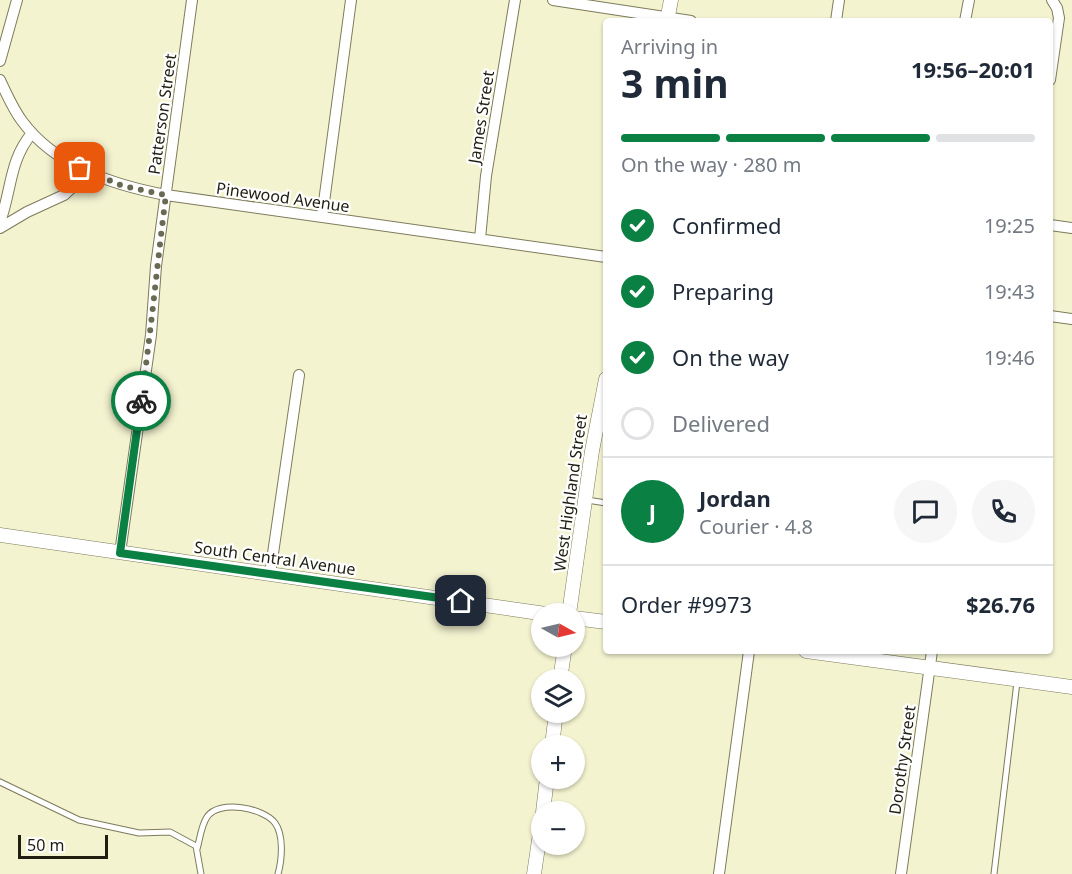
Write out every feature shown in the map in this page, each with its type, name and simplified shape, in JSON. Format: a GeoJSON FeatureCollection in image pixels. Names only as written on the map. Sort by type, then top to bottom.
{"type":"FeatureCollection","features":[{"type":"Feature","properties":{"kind":"street"},"geometry":{"type":"LineString","coordinates":[[0,61],[17,0]]}},
{"type":"Feature","properties":{"kind":"street","name":"Patterson Street"},"geometry":{"type":"LineString","coordinates":[[120,553],[151,335],[156,266],[192,0]]}},
{"type":"Feature","properties":{"kind":"street"},"geometry":{"type":"LineString","coordinates":[[322,217],[351,0]]}},
{"type":"Feature","properties":{"kind":"street","name":"James Street"},"geometry":{"type":"LineString","coordinates":[[480,239],[486,176],[514,0]]}},
{"type":"Feature","properties":{"kind":"street"},"geometry":{"type":"LineString","coordinates":[[553,0],[661,18]]}},
{"type":"Feature","properties":{"kind":"street"},"geometry":{"type":"LineString","coordinates":[[667,18],[671,0]]}},
{"type":"Feature","properties":{"kind":"street"},"geometry":{"type":"LineString","coordinates":[[836,18],[839,0]]}},
{"type":"Feature","properties":{"kind":"street"},"geometry":{"type":"LineString","coordinates":[[966,18],[969,0]]}},
{"type":"Feature","properties":{"kind":"street"},"geometry":{"type":"LineString","coordinates":[[1052,0],[1059,18],[1053,59]]}},
{"type":"Feature","properties":{"kind":"street","name":"Pinewood Avenue"},"geometry":{"type":"LineString","coordinates":[[0,80],[21,120],[32,133],[58,154],[98,176],[140,190],[603,256]]}},
{"type":"Feature","properties":{"kind":"street"},"geometry":{"type":"LineString","coordinates":[[0,222],[9,193],[15,160],[32,133]]}},
{"type":"Feature","properties":{"kind":"street"},"geometry":{"type":"LineString","coordinates":[[0,228],[27,212],[64,195],[78,182],[98,176]]}},
{"type":"Feature","properties":{"kind":"street"},"geometry":{"type":"LineString","coordinates":[[1053,225],[1072,228]]}},
{"type":"Feature","properties":{"kind":"street"},"geometry":{"type":"LineString","coordinates":[[1053,316],[1072,319]]}},
{"type":"Feature","properties":{"kind":"street"},"geometry":{"type":"LineString","coordinates":[[270,574],[299,375]]}},
{"type":"Feature","properties":{"kind":"street","name":"West Highland Street"},"geometry":{"type":"LineString","coordinates":[[571,603],[603,392]]}},
{"type":"Feature","properties":{"kind":"street","name":"South Central Avenue"},"geometry":{"type":"LineString","coordinates":[[0,535],[531,612]]}},
{"type":"Feature","properties":{"kind":"street"},"geometry":{"type":"LineString","coordinates":[[585,619],[603,622]]}},
{"type":"Feature","properties":{"kind":"street"},"geometry":{"type":"LineString","coordinates":[[719,874],[749,654]]}},
{"type":"Feature","properties":{"kind":"street"},"geometry":{"type":"LineString","coordinates":[[828,654],[1072,687]]}},
{"type":"Feature","properties":{"kind":"street","name":"Dorothy Street"},"geometry":{"type":"LineString","coordinates":[[901,874],[932,654]]}},
{"type":"Feature","properties":{"kind":"street"},"geometry":{"type":"LineString","coordinates":[[534,874],[537,855]]}},
{"type":"Feature","properties":{"kind":"lane"},"geometry":{"type":"LineString","coordinates":[[585,500],[603,502]]}},
{"type":"Feature","properties":{"kind":"lane"},"geometry":{"type":"LineString","coordinates":[[994,874],[1018,680]]}},
{"type":"Feature","properties":{"kind":"lane"},"geometry":{"type":"LineString","coordinates":[[0,782],[79,820],[139,833],[170,832],[197,849]]}},
{"type":"Feature","properties":{"kind":"lane"},"geometry":{"type":"LineString","coordinates":[[201,874],[197,849],[208,816],[216,810],[225,808],[249,808],[268,815],[277,825],[281,842],[278,874]]}},
{"type":"Feature","properties":{"kind":"way so far"},"geometry":{"type":"LineString","coordinates":[[80,168],[123,186],[166,195],[156,266],[151,335],[141,401]]}},
{"type":"Feature","properties":{"kind":"route"},"geometry":{"type":"LineString","coordinates":[[141,401],[120,553],[461,601]]}}]}
